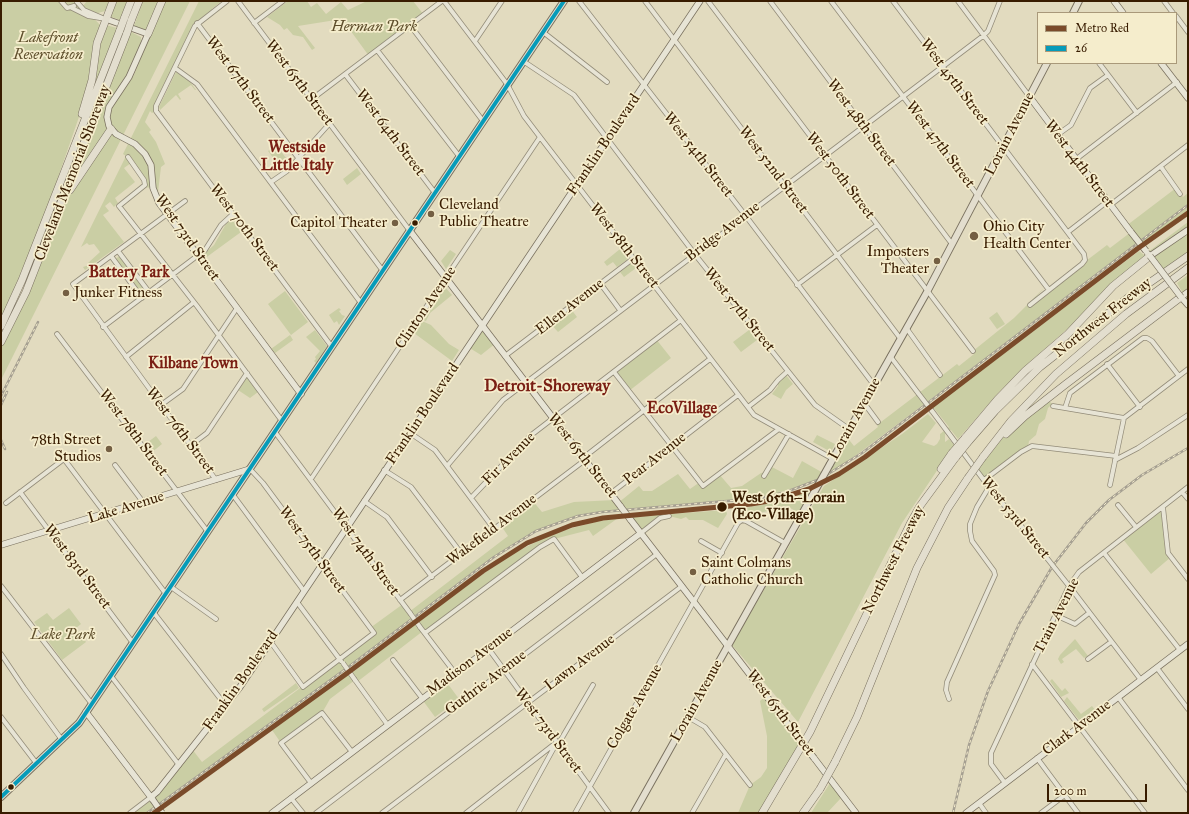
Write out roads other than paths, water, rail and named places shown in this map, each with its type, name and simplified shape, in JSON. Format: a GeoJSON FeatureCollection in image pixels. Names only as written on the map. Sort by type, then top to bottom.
{"type":"FeatureCollection","features":[{"type":"Feature","properties":{"kind":"highway"},"geometry":{"type":"LineString","coordinates":[[72,152],[76,132],[90,87],[97,43],[113,1]]}},
{"type":"Feature","properties":{"kind":"highway","name":"Cleveland Memorial Shoreway"},"geometry":{"type":"LineString","coordinates":[[1,342],[21,303],[55,219],[124,32],[128,20],[131,1]]}},
{"type":"Feature","properties":{"kind":"highway","name":"Cleveland Memorial Shoreway"},"geometry":{"type":"LineString","coordinates":[[128,20],[139,1]]}},
{"type":"Feature","properties":{"kind":"highway"},"geometry":{"type":"LineString","coordinates":[[148,34],[162,1]]}},
{"type":"Feature","properties":{"kind":"highway","name":"Cleveland Memorial Shoreway"},"geometry":{"type":"LineString","coordinates":[[1,326],[17,292],[72,152],[124,32]]}},
{"type":"Feature","properties":{"kind":"highway"},"geometry":{"type":"LineString","coordinates":[[55,219],[75,181],[111,129]]}},
{"type":"Feature","properties":{"kind":"highway"},"geometry":{"type":"LineString","coordinates":[[966,440],[1016,380],[1068,334],[1113,286],[1148,254]]}},
{"type":"Feature","properties":{"kind":"highway","name":"Northwest Freeway"},"geometry":{"type":"LineString","coordinates":[[762,813],[810,732],[920,506],[954,455],[966,440],[1040,367],[1129,297],[1188,256]]}},
{"type":"Feature","properties":{"kind":"highway","name":"Northwest Freeway"},"geometry":{"type":"LineString","coordinates":[[803,813],[820,789],[835,762],[857,717],[917,568],[948,508],[968,478],[1016,415],[1066,365],[1126,314],[1188,268]]}},
{"type":"Feature","properties":{"kind":"highway"},"geometry":{"type":"LineString","coordinates":[[984,456],[1025,416],[1181,297]]}},
{"type":"Feature","properties":{"kind":"main road"},"geometry":{"type":"LineString","coordinates":[[1,796],[63,740],[79,723],[410,231],[458,156],[564,1]]}},
{"type":"Feature","properties":{"kind":"main road"},"geometry":{"type":"LineString","coordinates":[[1074,12],[1080,1]]}},
{"type":"Feature","properties":{"kind":"main road","name":"Lorain Avenue"},"geometry":{"type":"LineString","coordinates":[[634,813],[900,338],[907,329],[1046,64]]}},
{"type":"Feature","properties":{"kind":"street"},"geometry":{"type":"LineString","coordinates":[[61,1],[64,7],[72,8],[88,16],[106,19]]}},
{"type":"Feature","properties":{"kind":"street"},"geometry":{"type":"LineString","coordinates":[[227,1],[197,23],[175,68],[197,84],[361,303]]}},
{"type":"Feature","properties":{"kind":"street","name":"West 65th Street"},"geometry":{"type":"LineString","coordinates":[[238,1],[525,383],[856,813]]}},
{"type":"Feature","properties":{"kind":"street"},"geometry":{"type":"LineString","coordinates":[[254,23],[283,1]]}},
{"type":"Feature","properties":{"kind":"street"},"geometry":{"type":"LineString","coordinates":[[312,99],[443,1]]}},
{"type":"Feature","properties":{"kind":"street","name":"West 58th Street"},"geometry":{"type":"LineString","coordinates":[[443,1],[507,84],[524,116],[754,415],[779,428],[832,461]]}},
{"type":"Feature","properties":{"kind":"street"},"geometry":{"type":"LineString","coordinates":[[475,41],[502,1]]}},
{"type":"Feature","properties":{"kind":"street","name":"West 54th Street"},"geometry":{"type":"LineString","coordinates":[[579,1],[745,215],[874,385]]}},
{"type":"Feature","properties":{"kind":"street","name":"West 52nd Street"},"geometry":{"type":"LineString","coordinates":[[646,1],[900,338]]}},
{"type":"Feature","properties":{"kind":"street","name":"Franklin Boulevard"},"geometry":{"type":"LineString","coordinates":[[130,813],[152,799],[226,706],[700,1]]}},
{"type":"Feature","properties":{"kind":"street","name":"West 50th Street"},"geometry":{"type":"LineString","coordinates":[[708,1],[972,351]]}},
{"type":"Feature","properties":{"kind":"street","name":"West 48th Street"},"geometry":{"type":"LineString","coordinates":[[770,1],[952,244]]}},
{"type":"Feature","properties":{"kind":"street","name":"West 47th Street"},"geometry":{"type":"LineString","coordinates":[[831,1],[1049,290]]}},
{"type":"Feature","properties":{"kind":"street","name":"West 45th Street"},"geometry":{"type":"LineString","coordinates":[[893,1],[1084,254],[1085,260],[1049,290]]}},
{"type":"Feature","properties":{"kind":"street","name":"West 44th Street"},"geometry":{"type":"LineString","coordinates":[[958,1],[1057,135],[1188,305]]}},
{"type":"Feature","properties":{"kind":"street","name":"Bridge Avenue"},"geometry":{"type":"LineString","coordinates":[[447,466],[502,400],[983,36],[988,31],[1000,1]]}},
{"type":"Feature","properties":{"kind":"street"},"geometry":{"type":"LineString","coordinates":[[1114,1],[1122,12]]}},
{"type":"Feature","properties":{"kind":"street"},"geometry":{"type":"LineString","coordinates":[[1164,1],[1172,12]]}},
{"type":"Feature","properties":{"kind":"street"},"geometry":{"type":"LineString","coordinates":[[72,8],[77,2],[84,10],[148,34],[129,77],[109,107],[107,119],[111,129]]}},
{"type":"Feature","properties":{"kind":"street"},"geometry":{"type":"LineString","coordinates":[[1177,17],[1188,32]]}},
{"type":"Feature","properties":{"kind":"street","name":"West 67th Street"},"geometry":{"type":"LineString","coordinates":[[197,23],[383,271]]}},
{"type":"Feature","properties":{"kind":"street"},"geometry":{"type":"LineString","coordinates":[[410,25],[483,121]]}},
{"type":"Feature","properties":{"kind":"street"},"geometry":{"type":"LineString","coordinates":[[543,32],[607,82]]}},
{"type":"Feature","properties":{"kind":"street"},"geometry":{"type":"LineString","coordinates":[[377,50],[458,156]]}},
{"type":"Feature","properties":{"kind":"street","name":"West 57th Street"},"geometry":{"type":"LineString","coordinates":[[523,61],[574,95],[695,254],[788,371],[816,405],[849,429]]}},
{"type":"Feature","properties":{"kind":"street"},"geometry":{"type":"LineString","coordinates":[[1100,64],[1137,113]]}},
{"type":"Feature","properties":{"kind":"street"},"geometry":{"type":"LineString","coordinates":[[1162,64],[1188,98]]}},
{"type":"Feature","properties":{"kind":"street","name":"West 70th Street"},"geometry":{"type":"LineString","coordinates":[[175,68],[155,108],[332,347]]}},
{"type":"Feature","properties":{"kind":"street","name":"West 64th Street"},"geometry":{"type":"LineString","coordinates":[[345,74],[435,193]]}},
{"type":"Feature","properties":{"kind":"street"},"geometry":{"type":"LineString","coordinates":[[1057,135],[1071,125],[1090,88],[1108,74]]}},
{"type":"Feature","properties":{"kind":"street"},"geometry":{"type":"LineString","coordinates":[[1076,160],[1177,82]]}},
{"type":"Feature","properties":{"kind":"street"},"geometry":{"type":"LineString","coordinates":[[271,182],[287,171],[330,123]]}},
{"type":"Feature","properties":{"kind":"street","name":"West 73rd Street"},"geometry":{"type":"LineString","coordinates":[[111,129],[118,136],[137,146],[147,156],[152,169],[155,194],[167,215],[301,394]]}},
{"type":"Feature","properties":{"kind":"street","name":"Clinton Avenue"},"geometry":{"type":"LineString","coordinates":[[311,479],[540,137]]}},
{"type":"Feature","properties":{"kind":"street"},"geometry":{"type":"LineString","coordinates":[[1068,232],[1104,204],[1113,203],[1188,145]]}},
{"type":"Feature","properties":{"kind":"street"},"geometry":{"type":"LineString","coordinates":[[128,157],[144,180],[145,185],[119,206],[219,335],[282,421]]}},
{"type":"Feature","properties":{"kind":"street"},"geometry":{"type":"LineString","coordinates":[[1161,166],[1180,194]]}},
{"type":"Feature","properties":{"kind":"street"},"geometry":{"type":"LineString","coordinates":[[142,298],[111,256],[185,201]]}},
{"type":"Feature","properties":{"kind":"street"},"geometry":{"type":"LineString","coordinates":[[103,327],[198,256],[209,246],[222,225],[233,214]]}},
{"type":"Feature","properties":{"kind":"street"},"geometry":{"type":"LineString","coordinates":[[798,285],[877,225]]}},
{"type":"Feature","properties":{"kind":"street"},"geometry":{"type":"LineString","coordinates":[[1148,254],[1188,230]]}},
{"type":"Feature","properties":{"kind":"street"},"geometry":{"type":"LineString","coordinates":[[118,251],[149,292]]}},
{"type":"Feature","properties":{"kind":"street","name":"West 76th Street"},"geometry":{"type":"LineString","coordinates":[[111,256],[73,284],[216,481]]}},
{"type":"Feature","properties":{"kind":"street","name":"Ellen Avenue"},"geometry":{"type":"LineString","coordinates":[[505,356],[634,258]]}},
{"type":"Feature","properties":{"kind":"street"},"geometry":{"type":"LineString","coordinates":[[600,283],[620,310]]}},
{"type":"Feature","properties":{"kind":"street"},"geometry":{"type":"LineString","coordinates":[[1030,305],[1049,290]]}},
{"type":"Feature","properties":{"kind":"street"},"geometry":{"type":"LineString","coordinates":[[1181,297],[1188,292]]}},
{"type":"Feature","properties":{"kind":"street"},"geometry":{"type":"LineString","coordinates":[[126,357],[193,303]]}},
{"type":"Feature","properties":{"kind":"street"},"geometry":{"type":"LineString","coordinates":[[161,405],[183,389],[237,308]]}},
{"type":"Feature","properties":{"kind":"street","name":"Fir Avenue"},"geometry":{"type":"LineString","coordinates":[[471,498],[530,436],[681,320]]}},
{"type":"Feature","properties":{"kind":"street"},"geometry":{"type":"LineString","coordinates":[[907,329],[940,375]]}},
{"type":"Feature","properties":{"kind":"street","name":"West 78th Street"},"geometry":{"type":"LineString","coordinates":[[57,334],[208,532]]}},
{"type":"Feature","properties":{"kind":"street"},"geometry":{"type":"LineString","coordinates":[[1065,408],[1070,393],[1143,338],[1148,338],[1152,341],[1179,376]]}},
{"type":"Feature","properties":{"kind":"street","name":"West 53rd Street"},"geometry":{"type":"LineString","coordinates":[[890,356],[989,487],[1028,533],[1141,680]]}},
{"type":"Feature","properties":{"kind":"street","name":"Wakefield Avenue"},"geometry":{"type":"LineString","coordinates":[[400,600],[494,529],[710,359]]}},
{"type":"Feature","properties":{"kind":"street"},"geometry":{"type":"LineString","coordinates":[[1107,364],[1140,406]]}},
{"type":"Feature","properties":{"kind":"street"},"geometry":{"type":"LineString","coordinates":[[1110,485],[1124,418],[1188,369]]}},
{"type":"Feature","properties":{"kind":"street"},"geometry":{"type":"LineString","coordinates":[[748,407],[770,390],[788,371]]}},
{"type":"Feature","properties":{"kind":"street"},"geometry":{"type":"LineString","coordinates":[[614,372],[703,486],[779,428]]}},
{"type":"Feature","properties":{"kind":"street"},"geometry":{"type":"LineString","coordinates":[[191,445],[207,433],[247,373]]}},
{"type":"Feature","properties":{"kind":"street","name":"Pear Avenue"},"geometry":{"type":"LineString","coordinates":[[610,494],[738,395]]}},
{"type":"Feature","properties":{"kind":"street"},"geometry":{"type":"LineString","coordinates":[[864,404],[878,422]]}},
{"type":"Feature","properties":{"kind":"street"},"geometry":{"type":"LineString","coordinates":[[1053,406],[1124,418]]}},
{"type":"Feature","properties":{"kind":"street"},"geometry":{"type":"LineString","coordinates":[[984,480],[1021,452],[1032,446],[1116,458],[1138,448],[1188,415]]}},
{"type":"Feature","properties":{"kind":"street","name":"West 74th Street"},"geometry":{"type":"LineString","coordinates":[[275,432],[454,673]]}},
{"type":"Feature","properties":{"kind":"street"},"geometry":{"type":"LineString","coordinates":[[410,433],[435,450],[494,529]]}},
{"type":"Feature","properties":{"kind":"street"},"geometry":{"type":"LineString","coordinates":[[764,476],[789,434]]}},
{"type":"Feature","properties":{"kind":"street"},"geometry":{"type":"LineString","coordinates":[[6,503],[64,459],[166,594]]}},
{"type":"Feature","properties":{"kind":"street"},"geometry":{"type":"LineString","coordinates":[[115,465],[143,502]]}},
{"type":"Feature","properties":{"kind":"street","name":"Lake Avenue"},"geometry":{"type":"LineString","coordinates":[[1,545],[216,481],[250,469]]}},
{"type":"Feature","properties":{"kind":"street","name":"West 75th Street"},"geometry":{"type":"LineString","coordinates":[[250,469],[263,483],[374,633],[341,661]]}},
{"type":"Feature","properties":{"kind":"street"},"geometry":{"type":"LineString","coordinates":[[384,470],[411,487],[461,554]]}},
{"type":"Feature","properties":{"kind":"street"},"geometry":{"type":"LineString","coordinates":[[948,699],[946,690],[947,682],[994,575],[994,571],[972,541],[970,530],[975,511],[989,487]]}},
{"type":"Feature","properties":{"kind":"street","name":"Train Avenue"},"geometry":{"type":"LineString","coordinates":[[1005,783],[991,764],[991,753],[1069,586],[1079,572],[1188,487]]}},
{"type":"Feature","properties":{"kind":"street","name":"West 83rd Street"},"geometry":{"type":"LineString","coordinates":[[20,492],[134,642]]}},
{"type":"Feature","properties":{"kind":"street"},"geometry":{"type":"LineString","coordinates":[[1182,492],[1188,499]]}},
{"type":"Feature","properties":{"kind":"street"},"geometry":{"type":"LineString","coordinates":[[233,495],[304,591]]}},
{"type":"Feature","properties":{"kind":"street"},"geometry":{"type":"LineString","coordinates":[[364,502],[388,517],[432,577]]}},
{"type":"Feature","properties":{"kind":"street"},"geometry":{"type":"LineString","coordinates":[[1118,505],[1136,527]]}},
{"type":"Feature","properties":{"kind":"street"},"geometry":{"type":"LineString","coordinates":[[1163,506],[1168,553],[1188,579]]}},
{"type":"Feature","properties":{"kind":"street","name":"Madison Avenue"},"geometry":{"type":"LineString","coordinates":[[272,813],[454,673],[660,518],[670,516]]}},
{"type":"Feature","properties":{"kind":"street"},"geometry":{"type":"LineString","coordinates":[[694,602],[742,520],[785,543]]}},
{"type":"Feature","properties":{"kind":"street"},"geometry":{"type":"LineString","coordinates":[[425,633],[540,546],[554,539],[582,577]]}},
{"type":"Feature","properties":{"kind":"street"},"geometry":{"type":"LineString","coordinates":[[701,541],[722,553]]}},
{"type":"Feature","properties":{"kind":"street"},"geometry":{"type":"LineString","coordinates":[[1104,553],[1180,650]]}},
{"type":"Feature","properties":{"kind":"street","name":"Guthrie Avenue"},"geometry":{"type":"LineString","coordinates":[[316,813],[657,554]]}},
{"type":"Feature","properties":{"kind":"street"},"geometry":{"type":"LineString","coordinates":[[1,586],[92,704]]}},
{"type":"Feature","properties":{"kind":"street","name":"Lawn Avenue"},"geometry":{"type":"LineString","coordinates":[[382,813],[682,586]]}},
{"type":"Feature","properties":{"kind":"street"},"geometry":{"type":"LineString","coordinates":[[171,587],[216,619]]}},
{"type":"Feature","properties":{"kind":"street"},"geometry":{"type":"LineString","coordinates":[[297,602],[387,724]]}},
{"type":"Feature","properties":{"kind":"street","name":"Colgate Avenue"},"geometry":{"type":"LineString","coordinates":[[575,813],[694,602]]}},
{"type":"Feature","properties":{"kind":"street"},"geometry":{"type":"LineString","coordinates":[[154,613],[226,706]]}},
{"type":"Feature","properties":{"kind":"street"},"geometry":{"type":"LineString","coordinates":[[1055,615],[1075,624],[1089,613]]}},
{"type":"Feature","properties":{"kind":"street"},"geometry":{"type":"LineString","coordinates":[[269,641],[303,687],[341,661]]}},
{"type":"Feature","properties":{"kind":"street"},"geometry":{"type":"LineString","coordinates":[[1088,660],[1111,642]]}},
{"type":"Feature","properties":{"kind":"street","name":"Clark Avenue"},"geometry":{"type":"LineString","coordinates":[[966,813],[1188,644]]}},
{"type":"Feature","properties":{"kind":"street","name":"West 73rd Street"},"geometry":{"type":"LineString","coordinates":[[488,648],[609,813]]}},
{"type":"Feature","properties":{"kind":"street"},"geometry":{"type":"LineString","coordinates":[[1,654],[24,688],[63,740]]}},
{"type":"Feature","properties":{"kind":"street"},"geometry":{"type":"LineString","coordinates":[[392,660],[422,698]]}},
{"type":"Feature","properties":{"kind":"street"},"geometry":{"type":"LineString","coordinates":[[1032,664],[1145,813]]}},
{"type":"Feature","properties":{"kind":"street"},"geometry":{"type":"LineString","coordinates":[[1157,668],[1188,710]]}},
{"type":"Feature","properties":{"kind":"street"},"geometry":{"type":"LineString","coordinates":[[111,676],[179,765]]}},
{"type":"Feature","properties":{"kind":"street"},"geometry":{"type":"LineString","coordinates":[[518,813],[593,685]]}},
{"type":"Feature","properties":{"kind":"street"},"geometry":{"type":"LineString","coordinates":[[1118,697],[1188,790]]}},
{"type":"Feature","properties":{"kind":"street"},"geometry":{"type":"LineString","coordinates":[[86,712],[162,813]]}},
{"type":"Feature","properties":{"kind":"street"},"geometry":{"type":"LineString","coordinates":[[311,783],[281,743],[322,713],[352,752]]}},
{"type":"Feature","properties":{"kind":"street"},"geometry":{"type":"LineString","coordinates":[[1,717],[37,764]]}},
{"type":"Feature","properties":{"kind":"street"},"geometry":{"type":"LineString","coordinates":[[688,717],[706,727],[750,785]]}},
{"type":"Feature","properties":{"kind":"street"},"geometry":{"type":"LineString","coordinates":[[466,813],[558,743]]}},
{"type":"Feature","properties":{"kind":"street"},"geometry":{"type":"LineString","coordinates":[[692,813],[726,754]]}},
{"type":"Feature","properties":{"kind":"street"},"geometry":{"type":"LineString","coordinates":[[1037,758],[1078,813]]}},
{"type":"Feature","properties":{"kind":"street"},"geometry":{"type":"LineString","coordinates":[[1041,813],[1065,795]]}},
{"type":"Feature","properties":{"kind":"street"},"geometry":{"type":"LineString","coordinates":[[291,798],[302,813]]}},
{"type":"Feature","properties":{"kind":"street"},"geometry":{"type":"LineString","coordinates":[[979,803],[986,813]]}},
{"type":"Feature","properties":{"kind":"railway"},"geometry":{"type":"LineString","coordinates":[[147,813],[347,668],[494,557],[536,531],[578,516],[602,512],[761,498],[786,492],[820,479],[862,453],[1188,205]]}},
{"type":"Feature","properties":{"kind":"railway"},"geometry":{"type":"LineString","coordinates":[[1,396],[38,322]]}},
{"type":"Feature","properties":{"kind":"railway"},"geometry":{"type":"LineString","coordinates":[[1,405],[7,392]]}},
{"type":"Feature","properties":{"kind":"railway"},"geometry":{"type":"LineString","coordinates":[[1,440],[5,449]]}},
{"type":"Feature","properties":{"kind":"railway"},"geometry":{"type":"LineString","coordinates":[[953,813],[969,745],[988,691],[1019,624],[1052,567],[1086,523],[1109,500],[1142,475],[1188,448]]}},
{"type":"Feature","properties":{"kind":"metro line","name":"Red"},"geometry":{"type":"LineString","coordinates":[[154,813],[346,674],[483,571],[527,543],[572,525],[603,518],[751,504],[775,500],[809,489],[839,474],[865,457],[1137,249],[1188,213]]}},
{"type":"Feature","properties":{"kind":"place","name":"Cleveland Public Theatre"},"geometry":{"type":"Point","coordinates":[431,214]}},
{"type":"Feature","properties":{"kind":"place","name":"Capitol Theater"},"geometry":{"type":"Point","coordinates":[395,223]}},
{"type":"Feature","properties":{"kind":"place","name":"Ohio City Health Center"},"geometry":{"type":"Point","coordinates":[974,236]}},
{"type":"Feature","properties":{"kind":"place","name":"Imposters Theater"},"geometry":{"type":"Point","coordinates":[937,261]}},
{"type":"Feature","properties":{"kind":"place","name":"Junker Fitness"},"geometry":{"type":"Point","coordinates":[66,293]}},
{"type":"Feature","properties":{"kind":"place","name":"78th Street Studios"},"geometry":{"type":"Point","coordinates":[109,449]}},
{"type":"Feature","properties":{"kind":"place","name":"West 65th–Lorain (Eco-Village)"},"geometry":{"type":"Point","coordinates":[722,507]}},
{"type":"Feature","properties":{"kind":"place","name":"Saint Colmans Catholic Church"},"geometry":{"type":"Point","coordinates":[693,572]}},
{"type":"Feature","properties":{"kind":"district","name":"Westside Little Italy"},"geometry":{"type":"Point","coordinates":[297,157]}},
{"type":"Feature","properties":{"kind":"district","name":"Battery Park"},"geometry":{"type":"Point","coordinates":[129,273]}},
{"type":"Feature","properties":{"kind":"district","name":"Kilbane Town"},"geometry":{"type":"Point","coordinates":[193,364]}},
{"type":"Feature","properties":{"kind":"district","name":"Detroit-Shoreway"},"geometry":{"type":"Point","coordinates":[547,387]}},
{"type":"Feature","properties":{"kind":"district","name":"EcoVillage"},"geometry":{"type":"Point","coordinates":[682,409]}},
{"type":"Feature","properties":{"kind":"park label","name":"Herman Park"},"geometry":{"type":"Point","coordinates":[374,27]}},
{"type":"Feature","properties":{"kind":"park label","name":"Lakefront Reservation"},"geometry":{"type":"Point","coordinates":[48,46]}},
{"type":"Feature","properties":{"kind":"park label","name":"Lake Park"},"geometry":{"type":"Point","coordinates":[63,635]}}]}
